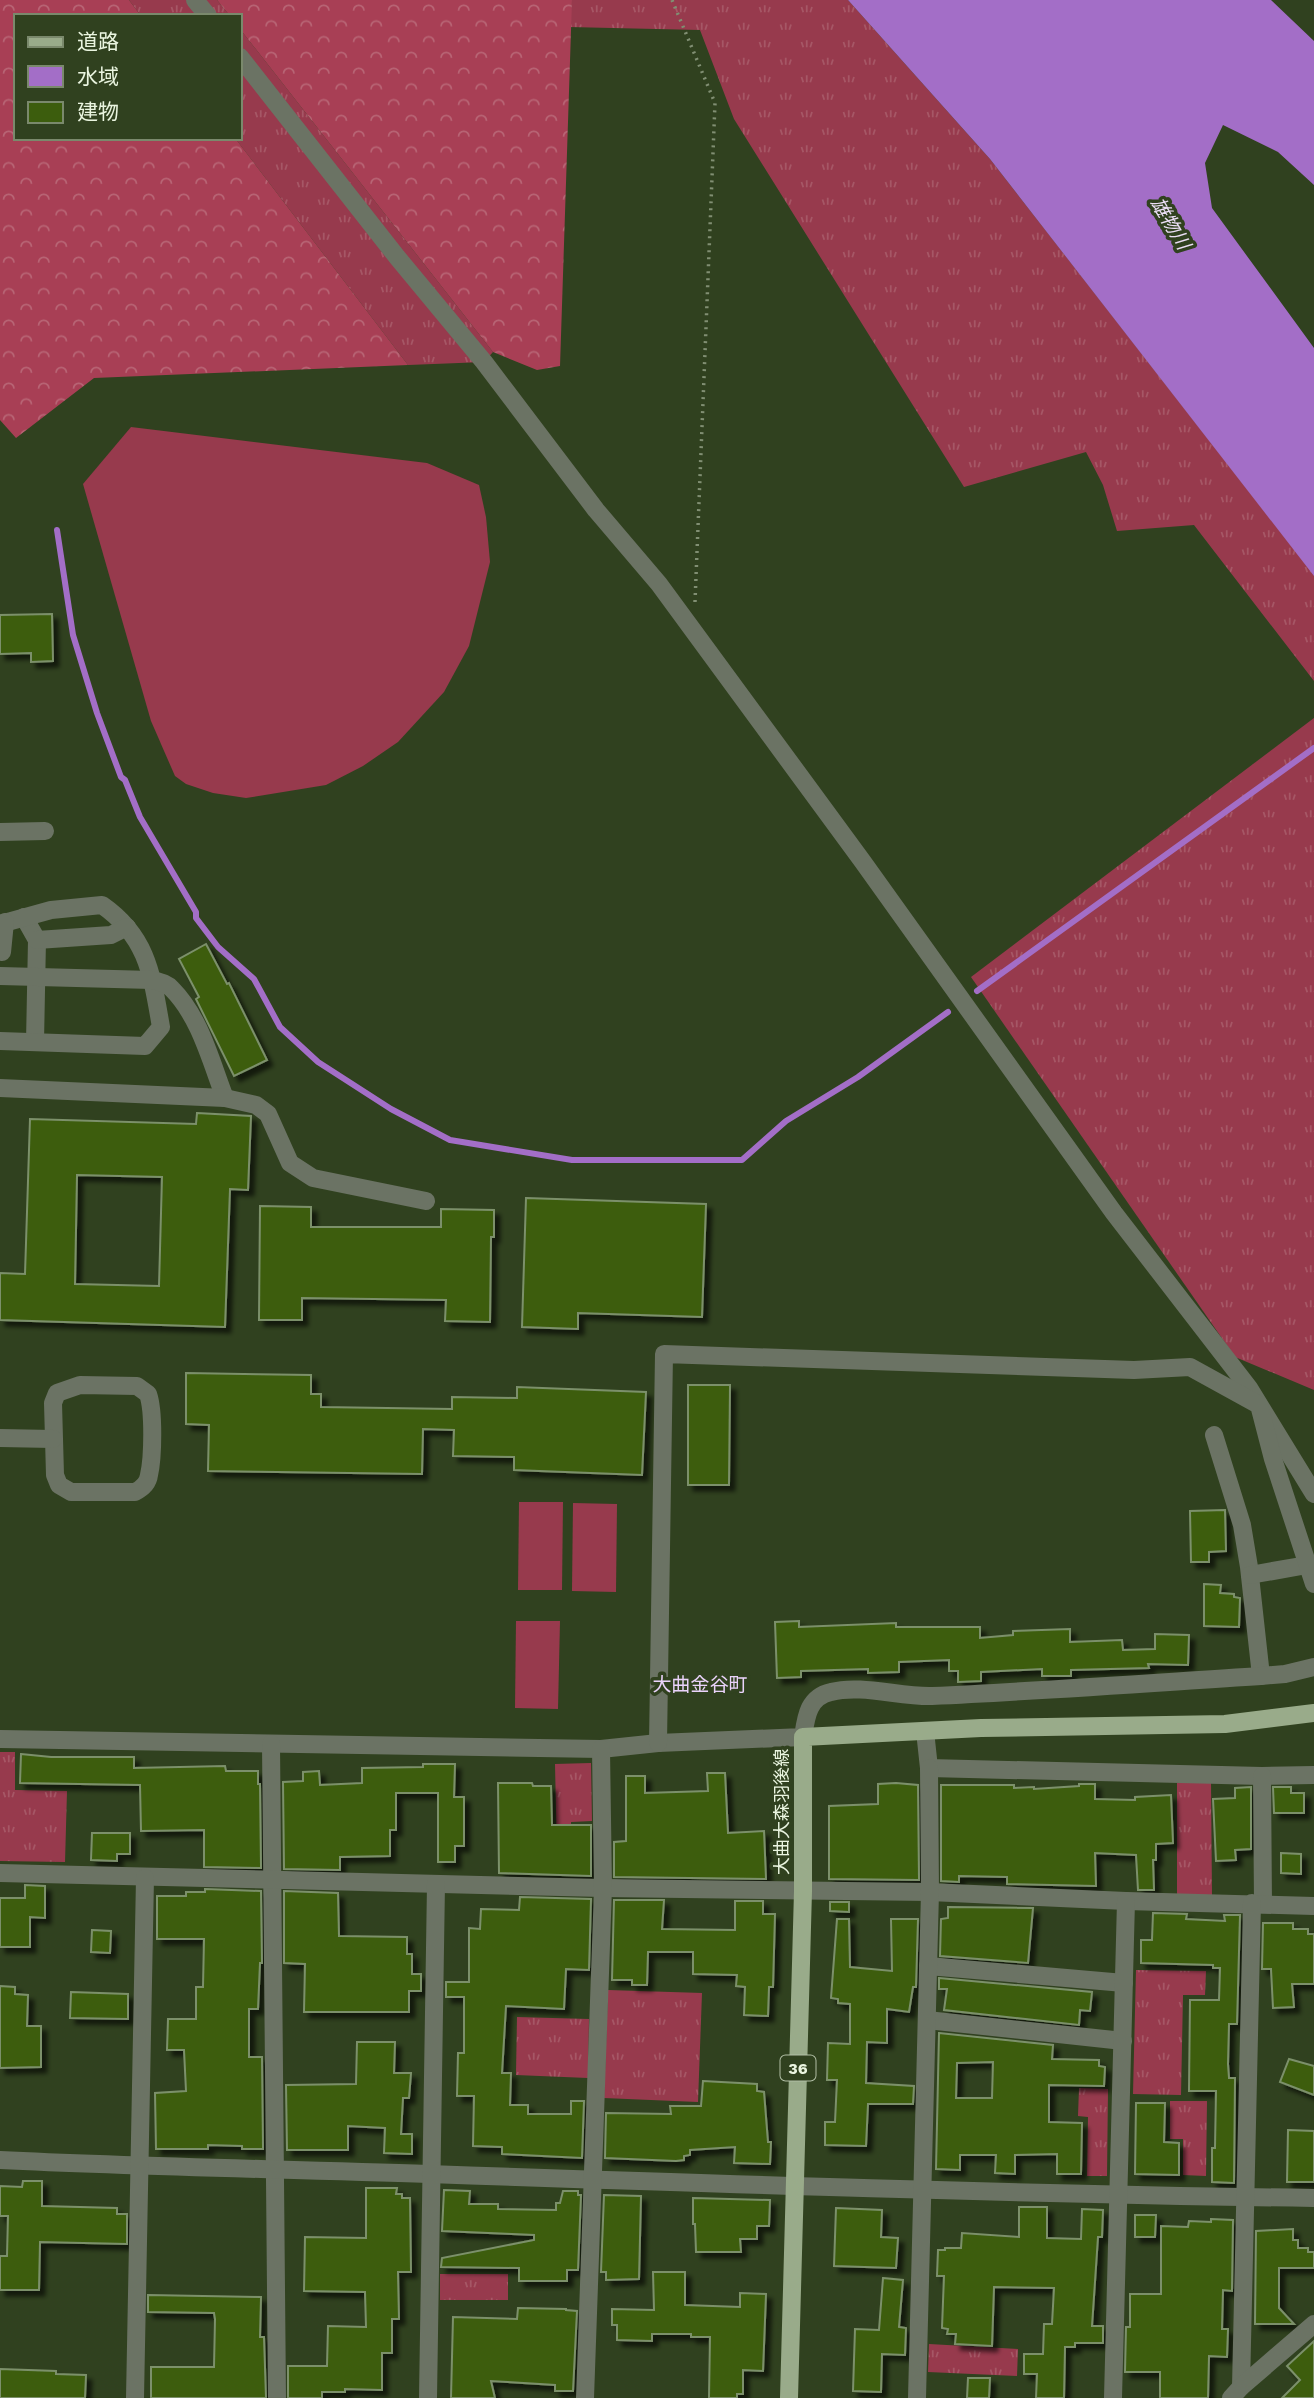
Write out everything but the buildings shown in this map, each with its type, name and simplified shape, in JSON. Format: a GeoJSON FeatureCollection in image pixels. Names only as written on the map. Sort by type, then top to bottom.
{"type":"FeatureCollection","features":[{"type":"Feature","properties":{"kind":"main road","name":"大曲大森羽後線"},"geometry":{"type":"LineString","coordinates":[[789,2398],[803,1891],[803,1737],[925,1731],[1225,1724],[1314,1713]]}},
{"type":"Feature","properties":{"kind":"street"},"geometry":{"type":"LineString","coordinates":[[195,0],[206,14]]}},
{"type":"Feature","properties":{"kind":"street"},"geometry":{"type":"LineString","coordinates":[[242,60],[388,246],[484,362],[596,510],[659,584],[863,862],[1114,1213],[1249,1388],[1314,1494]]}},
{"type":"Feature","properties":{"kind":"street"},"geometry":{"type":"LineString","coordinates":[[0,832],[45,831]]}},
{"type":"Feature","properties":{"kind":"street"},"geometry":{"type":"LineString","coordinates":[[0,1041],[145,1046],[161,1027],[151,971],[136,938],[120,918],[102,905],[51,910],[3,923],[2,952]]}},
{"type":"Feature","properties":{"kind":"street"},"geometry":{"type":"LineString","coordinates":[[24,917],[37,940],[35,1042]]}},
{"type":"Feature","properties":{"kind":"street"},"geometry":{"type":"LineString","coordinates":[[37,940],[111,935],[127,927]]}},
{"type":"Feature","properties":{"kind":"street"},"geometry":{"type":"LineString","coordinates":[[0,976],[152,980],[165,983],[186,1007],[203,1041],[225,1098]]}},
{"type":"Feature","properties":{"kind":"street"},"geometry":{"type":"LineString","coordinates":[[0,1088],[225,1098],[256,1105],[268,1114],[290,1163],[313,1178],[426,1200]]}},
{"type":"Feature","properties":{"kind":"street"},"geometry":{"type":"LineString","coordinates":[[658,1743],[664,1354],[1134,1370],[1190,1367],[1259,1405],[1273,1459],[1314,1584]]}},
{"type":"Feature","properties":{"kind":"street"},"geometry":{"type":"LineString","coordinates":[[80,1385],[137,1386],[148,1394],[152,1411],[149,1474],[142,1489],[135,1492],[71,1492],[64,1489],[55,1475],[53,1439],[54,1403],[57,1393],[63,1389],[80,1385]]}},
{"type":"Feature","properties":{"kind":"street"},"geometry":{"type":"LineString","coordinates":[[1214,1435],[1242,1525],[1261,1676]]}},
{"type":"Feature","properties":{"kind":"street"},"geometry":{"type":"LineString","coordinates":[[0,1438],[53,1439]]}},
{"type":"Feature","properties":{"kind":"street"},"geometry":{"type":"LineString","coordinates":[[1250,1575],[1307,1565]]}},
{"type":"Feature","properties":{"kind":"street"},"geometry":{"type":"LineString","coordinates":[[0,1739],[601,1749],[658,1743],[803,1737],[808,1709],[814,1700],[830,1692],[928,1696],[1261,1676],[1314,1667]]}},
{"type":"Feature","properties":{"kind":"street"},"geometry":{"type":"LineString","coordinates":[[917,2398],[930,1892],[929,1768],[925,1731]]}},
{"type":"Feature","properties":{"kind":"street"},"geometry":{"type":"LineString","coordinates":[[271,1744],[277,2398]]}},
{"type":"Feature","properties":{"kind":"street"},"geometry":{"type":"LineString","coordinates":[[585,2398],[603,1888],[601,1749]]}},
{"type":"Feature","properties":{"kind":"street"},"geometry":{"type":"LineString","coordinates":[[929,1768],[1314,1775]]}},
{"type":"Feature","properties":{"kind":"street"},"geometry":{"type":"LineString","coordinates":[[1236,2393],[1262,1776]]}},
{"type":"Feature","properties":{"kind":"street"},"geometry":{"type":"LineString","coordinates":[[0,1873],[603,1888],[930,1892],[1314,1906]]}},
{"type":"Feature","properties":{"kind":"street"},"geometry":{"type":"LineString","coordinates":[[135,2398],[145,1878]]}},
{"type":"Feature","properties":{"kind":"street"},"geometry":{"type":"LineString","coordinates":[[428,2398],[436,1884]]}},
{"type":"Feature","properties":{"kind":"street"},"geometry":{"type":"LineString","coordinates":[[1113,2398],[1126,1901]]}},
{"type":"Feature","properties":{"kind":"street"},"geometry":{"type":"LineString","coordinates":[[928,1966],[1124,1983]]}},
{"type":"Feature","properties":{"kind":"street"},"geometry":{"type":"LineString","coordinates":[[927,2020],[1122,2041]]}},
{"type":"Feature","properties":{"kind":"street"},"geometry":{"type":"LineString","coordinates":[[0,2160],[141,2167],[922,2190],[1314,2198]]}},
{"type":"Feature","properties":{"kind":"street"},"geometry":{"type":"LineString","coordinates":[[1236,2393],[1314,2324]]}},
{"type":"Feature","properties":{"kind":"path"},"geometry":{"type":"LineString","coordinates":[[672,0],[715,103],[694,632]]}},
{"type":"Feature","properties":{"kind":"green space"},"geometry":{"type":"Polygon","coordinates":[[[0,0],[129,0],[140,14],[14,14],[14,140],[237,140],[408,365],[94,378],[16,438],[0,420],[0,0]]]}},
{"type":"Feature","properties":{"kind":"green space"},"geometry":{"type":"Polygon","coordinates":[[[129,0],[217,0],[228,14],[140,14],[129,0]]]}},
{"type":"Feature","properties":{"kind":"green space"},"geometry":{"type":"Polygon","coordinates":[[[217,0],[572,0],[560,366],[537,370],[493,352],[242,32],[242,14],[228,14],[217,0]]]}},
{"type":"Feature","properties":{"kind":"green space"},"geometry":{"type":"Polygon","coordinates":[[[572,0],[848,0],[990,159],[1314,575],[1314,681],[1194,525],[1117,531],[1103,485],[1086,452],[964,487],[734,119],[700,30],[569,27],[572,0]]]}},
{"type":"Feature","properties":{"kind":"green space"},"geometry":{"type":"Polygon","coordinates":[[[242,32],[493,352],[484,362],[408,365],[237,140],[242,140],[242,32]]]}},
{"type":"Feature","properties":{"kind":"green space"},"geometry":{"type":"Polygon","coordinates":[[[131,427],[427,463],[479,485],[486,517],[490,562],[469,646],[444,692],[398,742],[363,766],[326,785],[246,798],[213,793],[186,784],[175,776],[151,721],[83,484],[131,427]]]}},
{"type":"Feature","properties":{"kind":"green space"},"geometry":{"type":"Polygon","coordinates":[[[1314,718],[1314,1390],[1235,1357],[971,977],[1314,718]]]}},
{"type":"Feature","properties":{"kind":"green space"},"geometry":{"type":"Polygon","coordinates":[[[519,1502],[563,1502],[562,1590],[518,1590],[519,1502]]]}},
{"type":"Feature","properties":{"kind":"green space"},"geometry":{"type":"Polygon","coordinates":[[[573,1503],[617,1504],[616,1592],[572,1591],[573,1503]]]}},
{"type":"Feature","properties":{"kind":"green space"},"geometry":{"type":"Polygon","coordinates":[[[516,1621],[560,1621],[558,1709],[515,1708],[516,1621]]]}},
{"type":"Feature","properties":{"kind":"green space"},"geometry":{"type":"Polygon","coordinates":[[[0,1752],[15,1752],[15,1790],[67,1791],[65,1862],[0,1861],[0,1752]]]}},
{"type":"Feature","properties":{"kind":"green space"},"geometry":{"type":"Polygon","coordinates":[[[591,1763],[592,1821],[571,1822],[571,1855],[557,1855],[555,1764],[591,1763]]]}},
{"type":"Feature","properties":{"kind":"green space"},"geometry":{"type":"Polygon","coordinates":[[[1177,1783],[1211,1783],[1212,1897],[1177,1897],[1177,1783]]]}},
{"type":"Feature","properties":{"kind":"green space"},"geometry":{"type":"Polygon","coordinates":[[[1136,1970],[1206,1971],[1205,1995],[1183,1995],[1181,2095],[1133,2094],[1136,1970]]]}},
{"type":"Feature","properties":{"kind":"green space"},"geometry":{"type":"Polygon","coordinates":[[[608,1990],[702,1993],[698,2102],[604,2098],[608,1990]]]}},
{"type":"Feature","properties":{"kind":"green space"},"geometry":{"type":"Polygon","coordinates":[[[517,2017],[589,2019],[588,2078],[516,2075],[517,2017]]]}},
{"type":"Feature","properties":{"kind":"green space"},"geometry":{"type":"Polygon","coordinates":[[[1079,2088],[1108,2089],[1107,2176],[1087,2176],[1088,2117],[1078,2116],[1079,2088]]]}},
{"type":"Feature","properties":{"kind":"green space"},"geometry":{"type":"Polygon","coordinates":[[[1170,2101],[1207,2101],[1206,2176],[1183,2175],[1183,2139],[1170,2139],[1170,2101]]]}},
{"type":"Feature","properties":{"kind":"green space"},"geometry":{"type":"Polygon","coordinates":[[[440,2274],[508,2274],[508,2300],[440,2300],[440,2274]]]}},
{"type":"Feature","properties":{"kind":"green space"},"geometry":{"type":"Polygon","coordinates":[[[929,2344],[1018,2349],[1017,2376],[928,2372],[929,2344]]]}},
{"type":"Feature","properties":{"kind":"water","name":"雄物川"},"geometry":{"type":"Polygon","coordinates":[[[848,0],[1271,0],[1314,41],[1314,185],[1278,152],[1223,125],[1205,163],[1212,208],[1314,348],[1314,576],[990,159],[848,0]]]}},
{"type":"Feature","properties":{"kind":"waterway"},"geometry":{"type":"LineString","coordinates":[[57,530],[73,635],[97,713],[121,777],[125,780],[140,817],[196,912],[196,918],[218,947],[254,979],[280,1027],[318,1062],[391,1109],[450,1140],[572,1160],[742,1160],[786,1121],[858,1077],[948,1012]]}},
{"type":"Feature","properties":{"kind":"waterway"},"geometry":{"type":"LineString","coordinates":[[977,991],[1314,748]]}},
{"type":"Feature","properties":{"kind":"district","name":"大曲金谷町"},"geometry":{"type":"Point","coordinates":[700,1684]}}]}
